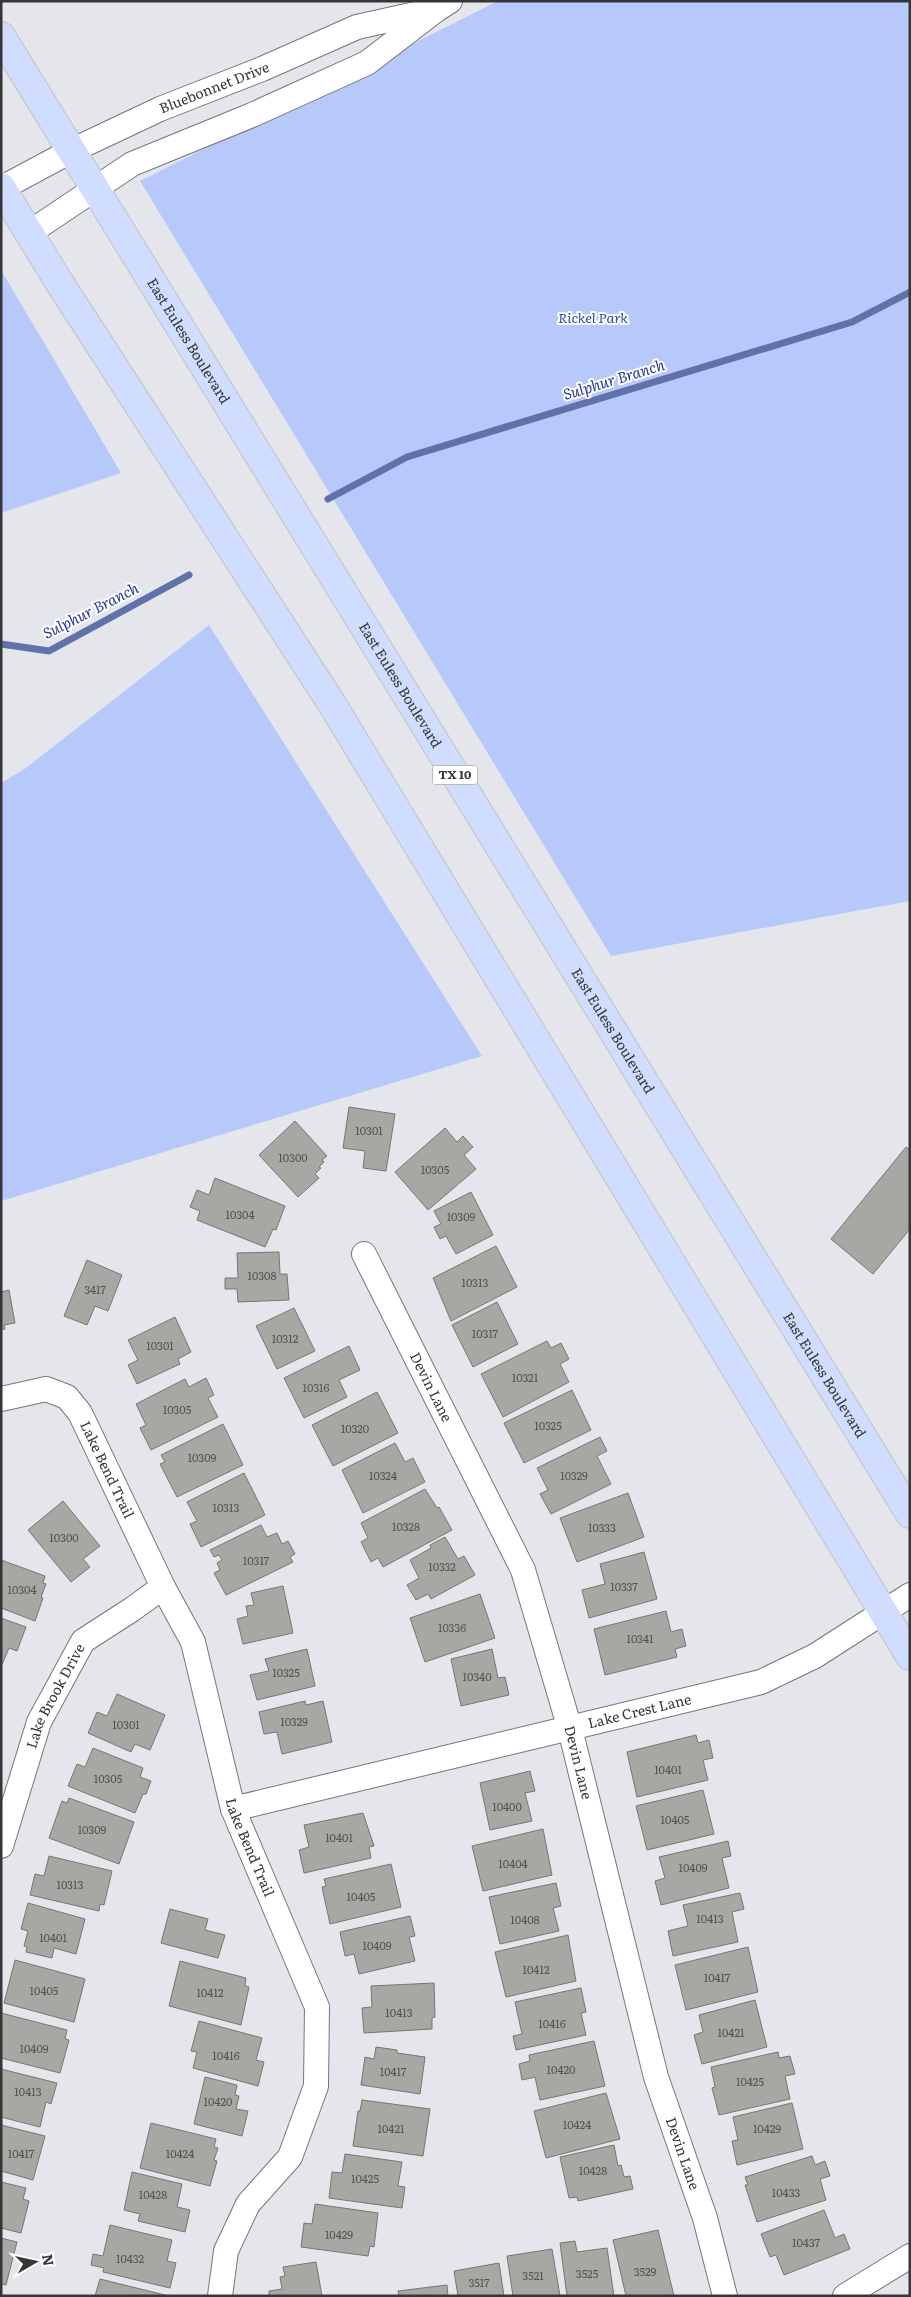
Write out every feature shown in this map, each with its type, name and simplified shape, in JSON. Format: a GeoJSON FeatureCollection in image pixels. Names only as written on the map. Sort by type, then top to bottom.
{"type":"FeatureCollection","features":[{"type":"Feature","properties":{"kind":"main road","name":"East Euless Boulevard"},"geometry":{"type":"LineString","coordinates":[[1,36],[910,1514]]}},
{"type":"Feature","properties":{"kind":"main road"},"geometry":{"type":"LineString","coordinates":[[2,188],[332,704],[910,1656]]}},
{"type":"Feature","properties":{"kind":"street","name":"Bluebonnet Drive"},"geometry":{"type":"LineString","coordinates":[[2,188],[71,150],[160,109],[262,69],[357,27],[443,5]]}},
{"type":"Feature","properties":{"kind":"street","name":"Bluebonnet Drive"},"geometry":{"type":"LineString","coordinates":[[29,233],[132,164],[252,115],[368,63],[443,5]]}},
{"type":"Feature","properties":{"kind":"street","name":"Devin Lane"},"geometry":{"type":"LineString","coordinates":[[364,1254],[523,1570],[570,1729],[656,2077],[704,2218],[725,2296]]}},
{"type":"Feature","properties":{"kind":"street","name":"Lake Bend Trail"},"geometry":{"type":"LineString","coordinates":[[1,1399],[46,1389],[67,1397],[80,1413],[164,1587],[193,1642],[233,1809],[316,2007],[316,2086],[290,2157],[248,2204],[226,2251],[220,2296]]}},
{"type":"Feature","properties":{"kind":"street","name":"Lake Brook Drive"},"geometry":{"type":"LineString","coordinates":[[1,1846],[40,1722],[83,1641],[164,1587]]}},
{"type":"Feature","properties":{"kind":"street","name":"Lake Crest Lane"},"geometry":{"type":"LineString","coordinates":[[233,1809],[761,1682],[815,1656],[910,1595]]}},
{"type":"Feature","properties":{"kind":"street"},"geometry":{"type":"LineString","coordinates":[[845,2296],[910,2256]]}},
{"type":"Feature","properties":{"kind":"green space","name":"Rickel Park"},"geometry":{"type":"Polygon","coordinates":[[[498,1],[910,1],[910,901],[611,956],[140,181],[498,1]]]}},
{"type":"Feature","properties":{"kind":"green space"},"geometry":{"type":"Polygon","coordinates":[[[1,270],[121,473],[1,513],[1,270]]]}},
{"type":"Feature","properties":{"kind":"green space"},"geometry":{"type":"Polygon","coordinates":[[[209,625],[482,1056],[1,1201],[1,783],[26,768],[209,625]]]}},
{"type":"Feature","properties":{"kind":"building"},"geometry":{"type":"Polygon","coordinates":[[[349,1107],[395,1114],[386,1171],[363,1168],[365,1151],[343,1148],[349,1107]]]}},
{"type":"Feature","properties":{"kind":"building"},"geometry":{"type":"Polygon","coordinates":[[[295,1121],[327,1156],[322,1160],[324,1162],[319,1167],[321,1168],[315,1174],[319,1178],[298,1197],[259,1155],[295,1121]]]}},
{"type":"Feature","properties":{"kind":"building"},"geometry":{"type":"Polygon","coordinates":[[[445,1128],[457,1142],[463,1136],[473,1147],[464,1155],[476,1169],[428,1210],[395,1172],[445,1128]]]}},
{"type":"Feature","properties":{"kind":"building"},"geometry":{"type":"Polygon","coordinates":[[[906,1147],[910,1150],[910,1229],[873,1274],[831,1239],[906,1147]]]}},
{"type":"Feature","properties":{"kind":"building"},"geometry":{"type":"Polygon","coordinates":[[[215,1178],[285,1206],[276,1230],[273,1229],[265,1247],[197,1220],[200,1211],[190,1207],[197,1190],[209,1195],[215,1178]]]}},
{"type":"Feature","properties":{"kind":"building"},"geometry":{"type":"Polygon","coordinates":[[[471,1192],[493,1235],[456,1254],[446,1236],[440,1239],[434,1227],[441,1224],[434,1211],[471,1192]]]}},
{"type":"Feature","properties":{"kind":"building"},"geometry":{"type":"Polygon","coordinates":[[[496,1246],[517,1287],[451,1321],[433,1278],[496,1246]]]}},
{"type":"Feature","properties":{"kind":"building"},"geometry":{"type":"Polygon","coordinates":[[[279,1252],[280,1274],[287,1274],[289,1300],[238,1302],[237,1289],[225,1289],[225,1278],[238,1278],[237,1253],[279,1252]]]}},
{"type":"Feature","properties":{"kind":"building"},"geometry":{"type":"Polygon","coordinates":[[[87,1260],[122,1275],[108,1311],[95,1306],[87,1325],[64,1316],[87,1260]]]}},
{"type":"Feature","properties":{"kind":"building"},"geometry":{"type":"Polygon","coordinates":[[[9,1290],[15,1323],[4,1325],[5,1329],[1,1330],[1,1292],[9,1290]]]}},
{"type":"Feature","properties":{"kind":"building"},"geometry":{"type":"Polygon","coordinates":[[[497,1302],[518,1344],[473,1367],[452,1325],[497,1302]]]}},
{"type":"Feature","properties":{"kind":"building"},"geometry":{"type":"Polygon","coordinates":[[[294,1308],[315,1351],[277,1369],[256,1326],[294,1308]]]}},
{"type":"Feature","properties":{"kind":"building"},"geometry":{"type":"Polygon","coordinates":[[[175,1317],[191,1352],[178,1359],[180,1364],[137,1384],[128,1365],[138,1360],[128,1340],[175,1317]]]}},
{"type":"Feature","properties":{"kind":"building"},"geometry":{"type":"Polygon","coordinates":[[[547,1341],[551,1348],[561,1343],[569,1359],[560,1364],[569,1382],[503,1417],[481,1374],[547,1341]]]}},
{"type":"Feature","properties":{"kind":"building"},"geometry":{"type":"Polygon","coordinates":[[[349,1346],[360,1370],[339,1380],[347,1397],[304,1418],[284,1378],[349,1346]]]}},
{"type":"Feature","properties":{"kind":"building"},"geometry":{"type":"Polygon","coordinates":[[[206,1378],[214,1395],[208,1398],[218,1417],[151,1450],[140,1428],[146,1425],[136,1404],[185,1379],[189,1387],[206,1378]]]}},
{"type":"Feature","properties":{"kind":"building"},"geometry":{"type":"Polygon","coordinates":[[[572,1390],[591,1430],[524,1463],[504,1423],[572,1390]]]}},
{"type":"Feature","properties":{"kind":"building"},"geometry":{"type":"Polygon","coordinates":[[[377,1392],[398,1433],[333,1466],[312,1425],[377,1392]]]}},
{"type":"Feature","properties":{"kind":"building"},"geometry":{"type":"Polygon","coordinates":[[[223,1424],[243,1465],[177,1497],[160,1464],[165,1462],[161,1455],[223,1424]]]}},
{"type":"Feature","properties":{"kind":"building"},"geometry":{"type":"Polygon","coordinates":[[[600,1437],[607,1451],[597,1456],[611,1484],[551,1514],[540,1494],[548,1490],[537,1468],[600,1437]]]}},
{"type":"Feature","properties":{"kind":"building"},"geometry":{"type":"Polygon","coordinates":[[[395,1443],[405,1462],[413,1458],[425,1482],[363,1513],[342,1470],[395,1443]]]}},
{"type":"Feature","properties":{"kind":"building"},"geometry":{"type":"Polygon","coordinates":[[[244,1473],[265,1515],[201,1547],[190,1524],[197,1521],[187,1502],[244,1473]]]}},
{"type":"Feature","properties":{"kind":"building"},"geometry":{"type":"Polygon","coordinates":[[[425,1489],[437,1508],[439,1507],[452,1530],[383,1567],[378,1558],[371,1562],[361,1542],[368,1538],[361,1523],[425,1489]]]}},
{"type":"Feature","properties":{"kind":"building"},"geometry":{"type":"Polygon","coordinates":[[[628,1493],[644,1537],[577,1562],[560,1518],[628,1493]]]}},
{"type":"Feature","properties":{"kind":"building"},"geometry":{"type":"Polygon","coordinates":[[[63,1501],[100,1546],[83,1559],[90,1567],[71,1582],[28,1530],[63,1501]]]}},
{"type":"Feature","properties":{"kind":"building"},"geometry":{"type":"Polygon","coordinates":[[[261,1525],[267,1537],[277,1533],[282,1544],[288,1541],[295,1554],[290,1557],[293,1562],[226,1595],[214,1573],[220,1570],[217,1563],[222,1560],[219,1555],[214,1557],[210,1550],[261,1525]]]}},
{"type":"Feature","properties":{"kind":"building"},"geometry":{"type":"Polygon","coordinates":[[[445,1537],[458,1559],[464,1556],[475,1575],[431,1599],[428,1594],[416,1600],[407,1585],[419,1578],[410,1560],[431,1548],[430,1545],[445,1537]]]}},
{"type":"Feature","properties":{"kind":"building"},"geometry":{"type":"Polygon","coordinates":[[[644,1552],[657,1599],[589,1618],[582,1590],[605,1584],[600,1564],[644,1552]]]}},
{"type":"Feature","properties":{"kind":"building"},"geometry":{"type":"Polygon","coordinates":[[[1,1560],[45,1576],[43,1583],[46,1584],[41,1597],[43,1598],[35,1621],[1,1608],[1,1560]]]}},
{"type":"Feature","properties":{"kind":"building"},"geometry":{"type":"Polygon","coordinates":[[[283,1586],[293,1633],[243,1644],[237,1619],[248,1616],[246,1606],[254,1605],[251,1593],[283,1586]]]}},
{"type":"Feature","properties":{"kind":"building"},"geometry":{"type":"Polygon","coordinates":[[[480,1594],[495,1638],[425,1662],[410,1618],[480,1594]]]}},
{"type":"Feature","properties":{"kind":"building"},"geometry":{"type":"Polygon","coordinates":[[[666,1611],[671,1632],[682,1629],[686,1646],[675,1649],[677,1657],[605,1675],[594,1629],[666,1611]]]}},
{"type":"Feature","properties":{"kind":"building"},"geometry":{"type":"Polygon","coordinates":[[[1,1618],[26,1627],[17,1651],[9,1648],[1,1667],[1,1618]]]}},
{"type":"Feature","properties":{"kind":"building"},"geometry":{"type":"Polygon","coordinates":[[[307,1649],[315,1686],[257,1700],[250,1675],[269,1671],[265,1659],[307,1649]]]}},
{"type":"Feature","properties":{"kind":"building"},"geometry":{"type":"Polygon","coordinates":[[[492,1649],[498,1678],[505,1677],[509,1695],[461,1706],[451,1659],[492,1649]]]}},
{"type":"Feature","properties":{"kind":"building"},"geometry":{"type":"Polygon","coordinates":[[[117,1694],[165,1715],[150,1750],[135,1744],[131,1752],[88,1733],[97,1712],[107,1716],[117,1694]]]}},
{"type":"Feature","properties":{"kind":"building"},"geometry":{"type":"Polygon","coordinates":[[[305,1701],[306,1705],[323,1701],[332,1742],[282,1754],[277,1732],[264,1734],[259,1712],[305,1701]]]}},
{"type":"Feature","properties":{"kind":"building"},"geometry":{"type":"Polygon","coordinates":[[[696,1735],[698,1743],[709,1740],[713,1758],[703,1760],[708,1780],[637,1797],[627,1752],[696,1735]]]}},
{"type":"Feature","properties":{"kind":"building"},"geometry":{"type":"Polygon","coordinates":[[[93,1748],[143,1768],[140,1777],[151,1781],[135,1813],[68,1786],[77,1764],[85,1767],[93,1748]]]}},
{"type":"Feature","properties":{"kind":"building"},"geometry":{"type":"Polygon","coordinates":[[[530,1771],[535,1791],[525,1793],[532,1821],[490,1830],[480,1783],[530,1771]]]}},
{"type":"Feature","properties":{"kind":"building"},"geometry":{"type":"Polygon","coordinates":[[[703,1790],[714,1834],[647,1850],[636,1806],[703,1790]]]}},
{"type":"Feature","properties":{"kind":"building"},"geometry":{"type":"Polygon","coordinates":[[[69,1798],[134,1822],[119,1864],[49,1838],[62,1801],[67,1803],[69,1798]]]}},
{"type":"Feature","properties":{"kind":"building"},"geometry":{"type":"Polygon","coordinates":[[[363,1813],[374,1846],[369,1847],[371,1858],[304,1873],[299,1850],[309,1847],[304,1825],[363,1813]]]}},
{"type":"Feature","properties":{"kind":"building"},"geometry":{"type":"Polygon","coordinates":[[[543,1829],[552,1875],[483,1891],[472,1846],[543,1829]]]}},
{"type":"Feature","properties":{"kind":"building"},"geometry":{"type":"Polygon","coordinates":[[[728,1841],[731,1856],[722,1858],[729,1888],[661,1905],[655,1881],[665,1878],[659,1857],[728,1841]]]}},
{"type":"Feature","properties":{"kind":"building"},"geometry":{"type":"Polygon","coordinates":[[[49,1856],[112,1871],[104,1905],[100,1904],[99,1911],[30,1895],[35,1874],[44,1876],[49,1856]]]}},
{"type":"Feature","properties":{"kind":"building"},"geometry":{"type":"Polygon","coordinates":[[[391,1864],[401,1907],[330,1924],[322,1887],[326,1886],[324,1879],[391,1864]]]}},
{"type":"Feature","properties":{"kind":"building"},"geometry":{"type":"Polygon","coordinates":[[[556,1883],[561,1906],[553,1908],[559,1931],[500,1944],[489,1897],[556,1883]]]}},
{"type":"Feature","properties":{"kind":"building"},"geometry":{"type":"Polygon","coordinates":[[[740,1893],[744,1909],[732,1912],[738,1942],[673,1956],[668,1931],[688,1926],[683,1905],[740,1893]]]}},
{"type":"Feature","properties":{"kind":"building"},"geometry":{"type":"Polygon","coordinates":[[[28,1903],[85,1919],[76,1954],[54,1948],[52,1958],[26,1952],[27,1947],[24,1946],[28,1931],[21,1929],[28,1903]]]}},
{"type":"Feature","properties":{"kind":"building"},"geometry":{"type":"Polygon","coordinates":[[[170,1909],[208,1919],[205,1930],[225,1935],[218,1958],[161,1943],[170,1909]]]}},
{"type":"Feature","properties":{"kind":"building"},"geometry":{"type":"Polygon","coordinates":[[[410,1916],[415,1936],[409,1937],[415,1961],[359,1974],[354,1954],[345,1956],[340,1932],[410,1916]]]}},
{"type":"Feature","properties":{"kind":"building"},"geometry":{"type":"Polygon","coordinates":[[[568,1935],[576,1981],[506,1997],[495,1952],[568,1935]]]}},
{"type":"Feature","properties":{"kind":"building"},"geometry":{"type":"Polygon","coordinates":[[[748,1947],[758,1992],[686,2010],[675,1965],[748,1947]]]}},
{"type":"Feature","properties":{"kind":"building"},"geometry":{"type":"Polygon","coordinates":[[[15,1960],[85,1979],[74,2022],[4,2003],[15,1960]]]}},
{"type":"Feature","properties":{"kind":"building"},"geometry":{"type":"Polygon","coordinates":[[[180,1961],[246,1978],[245,1986],[249,1987],[241,2025],[169,2006],[180,1961]]]}},
{"type":"Feature","properties":{"kind":"building"},"geometry":{"type":"Polygon","coordinates":[[[434,1983],[435,2017],[432,2018],[432,2029],[364,2033],[362,2008],[372,2007],[371,1986],[434,1983]]]}},
{"type":"Feature","properties":{"kind":"building"},"geometry":{"type":"Polygon","coordinates":[[[581,1988],[586,2012],[581,2013],[586,2035],[516,2050],[513,2036],[522,2034],[515,2002],[581,1988]]]}},
{"type":"Feature","properties":{"kind":"building"},"geometry":{"type":"Polygon","coordinates":[[[755,2000],[767,2047],[702,2064],[694,2035],[703,2032],[699,2015],[755,2000]]]}},
{"type":"Feature","properties":{"kind":"building"},"geometry":{"type":"Polygon","coordinates":[[[1,2013],[67,2030],[65,2039],[69,2040],[60,2073],[1,2058],[1,2013]]]}},
{"type":"Feature","properties":{"kind":"building"},"geometry":{"type":"Polygon","coordinates":[[[199,2021],[262,2038],[256,2060],[264,2062],[258,2086],[193,2068],[197,2052],[191,2051],[199,2021]]]}},
{"type":"Feature","properties":{"kind":"building"},"geometry":{"type":"Polygon","coordinates":[[[594,2041],[605,2086],[540,2100],[535,2077],[522,2080],[519,2064],[530,2061],[529,2055],[594,2041]]]}},
{"type":"Feature","properties":{"kind":"building"},"geometry":{"type":"Polygon","coordinates":[[[376,2047],[397,2050],[397,2053],[425,2057],[420,2094],[361,2085],[365,2057],[374,2059],[376,2047]]]}},
{"type":"Feature","properties":{"kind":"building"},"geometry":{"type":"Polygon","coordinates":[[[778,2052],[779,2058],[790,2056],[795,2074],[785,2076],[790,2099],[719,2115],[712,2088],[715,2087],[711,2067],[778,2052]]]}},
{"type":"Feature","properties":{"kind":"building"},"geometry":{"type":"Polygon","coordinates":[[[1,2069],[57,2083],[51,2104],[46,2102],[40,2127],[1,2117],[1,2069]]]}},
{"type":"Feature","properties":{"kind":"building"},"geometry":{"type":"Polygon","coordinates":[[[205,2077],[237,2085],[235,2095],[239,2096],[236,2109],[248,2111],[242,2136],[194,2124],[205,2077]]]}},
{"type":"Feature","properties":{"kind":"building"},"geometry":{"type":"Polygon","coordinates":[[[606,2093],[620,2139],[546,2158],[534,2111],[606,2093]]]}},
{"type":"Feature","properties":{"kind":"building"},"geometry":{"type":"Polygon","coordinates":[[[362,2100],[430,2109],[423,2156],[353,2146],[358,2111],[360,2111],[362,2100]]]}},
{"type":"Feature","properties":{"kind":"building"},"geometry":{"type":"Polygon","coordinates":[[[792,2103],[803,2149],[737,2165],[732,2141],[738,2140],[733,2117],[792,2103]]]}},
{"type":"Feature","properties":{"kind":"building"},"geometry":{"type":"Polygon","coordinates":[[[151,2123],[216,2139],[214,2147],[218,2148],[214,2160],[217,2161],[210,2186],[140,2168],[151,2123]]]}},
{"type":"Feature","properties":{"kind":"building"},"geometry":{"type":"Polygon","coordinates":[[[1,2125],[45,2136],[33,2180],[1,2171],[1,2125]]]}},
{"type":"Feature","properties":{"kind":"building"},"geometry":{"type":"Polygon","coordinates":[[[614,2145],[618,2166],[621,2165],[624,2177],[630,2176],[633,2189],[578,2201],[577,2197],[569,2198],[560,2157],[614,2145]]]}},
{"type":"Feature","properties":{"kind":"building"},"geometry":{"type":"Polygon","coordinates":[[[345,2154],[402,2162],[398,2186],[405,2187],[402,2208],[329,2198],[332,2172],[342,2173],[345,2154]]]}},
{"type":"Feature","properties":{"kind":"building"},"geometry":{"type":"Polygon","coordinates":[[[812,2156],[815,2165],[825,2161],[830,2176],[820,2179],[826,2200],[757,2222],[745,2185],[748,2185],[745,2177],[812,2156]]]}},
{"type":"Feature","properties":{"kind":"building"},"geometry":{"type":"Polygon","coordinates":[[[132,2172],[182,2184],[177,2207],[190,2210],[185,2232],[138,2221],[140,2214],[124,2210],[132,2172]]]}},
{"type":"Feature","properties":{"kind":"building"},"geometry":{"type":"Polygon","coordinates":[[[1,2182],[26,2188],[23,2199],[29,2201],[21,2233],[1,2228],[1,2182]]]}},
{"type":"Feature","properties":{"kind":"building"},"geometry":{"type":"Polygon","coordinates":[[[315,2204],[378,2213],[374,2247],[370,2246],[368,2256],[301,2247],[304,2223],[312,2224],[315,2204]]]}},
{"type":"Feature","properties":{"kind":"building"},"geometry":{"type":"Polygon","coordinates":[[[824,2210],[835,2238],[844,2234],[850,2249],[784,2275],[776,2255],[770,2257],[761,2234],[824,2210]]]}},
{"type":"Feature","properties":{"kind":"building"},"geometry":{"type":"Polygon","coordinates":[[[110,2225],[172,2240],[167,2261],[176,2263],[170,2288],[103,2272],[104,2268],[91,2265],[93,2254],[103,2256],[110,2225]]]}},
{"type":"Feature","properties":{"kind":"building"},"geometry":{"type":"Polygon","coordinates":[[[658,2230],[674,2296],[626,2296],[613,2240],[658,2230]]]}},
{"type":"Feature","properties":{"kind":"building"},"geometry":{"type":"Polygon","coordinates":[[[1,2238],[17,2242],[6,2285],[1,2284],[1,2238]]]}},
{"type":"Feature","properties":{"kind":"building"},"geometry":{"type":"Polygon","coordinates":[[[575,2241],[577,2252],[607,2248],[614,2296],[567,2296],[560,2243],[575,2241]]]}},
{"type":"Feature","properties":{"kind":"building"},"geometry":{"type":"Polygon","coordinates":[[[552,2249],[560,2296],[513,2296],[507,2256],[552,2249]]]}},
{"type":"Feature","properties":{"kind":"building"},"geometry":{"type":"Polygon","coordinates":[[[316,2262],[322,2296],[269,2296],[269,2291],[282,2289],[280,2277],[285,2276],[283,2267],[316,2262]]]}},
{"type":"Feature","properties":{"kind":"building"},"geometry":{"type":"Polygon","coordinates":[[[499,2263],[504,2296],[458,2296],[454,2271],[499,2263]]]}},
{"type":"Feature","properties":{"kind":"building"},"geometry":{"type":"Polygon","coordinates":[[[100,2279],[169,2296],[95,2296],[100,2279]]]}},
{"type":"Feature","properties":{"kind":"building"},"geometry":{"type":"Polygon","coordinates":[[[447,2285],[448,2296],[399,2296],[398,2291],[447,2285]]]}},
{"type":"Feature","properties":{"kind":"waterway","name":"Sulphur Branch"},"geometry":{"type":"LineString","coordinates":[[328,499],[407,457],[852,322],[910,292]]}},
{"type":"Feature","properties":{"kind":"waterway","name":"Sulphur Branch"},"geometry":{"type":"LineString","coordinates":[[1,644],[49,651],[189,575]]}}]}
